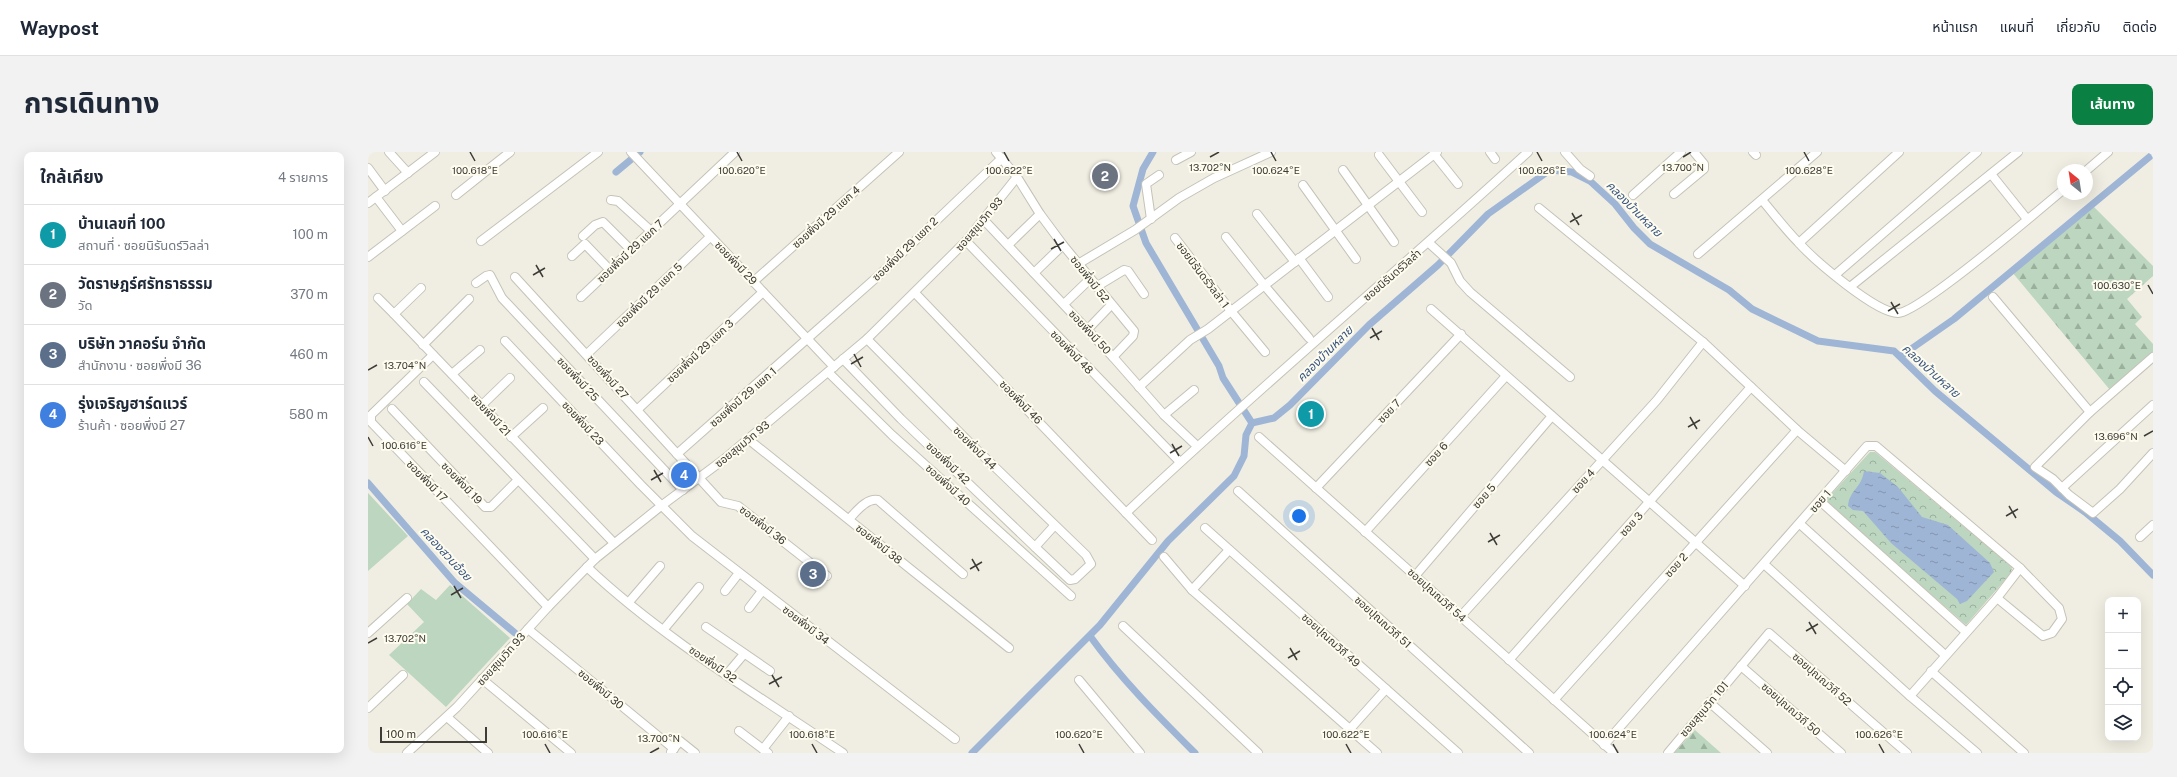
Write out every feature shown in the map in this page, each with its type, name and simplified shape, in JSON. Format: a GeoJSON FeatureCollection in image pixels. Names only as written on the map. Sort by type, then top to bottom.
{"type":"FeatureCollection","features":[{"type":"Feature","properties":{"kind":"street"},"geometry":{"type":"LineString","coordinates":[[389,152],[408,173]]}},
{"type":"Feature","properties":{"kind":"street"},"geometry":{"type":"LineString","coordinates":[[368,203],[435,152]]}},
{"type":"Feature","properties":{"kind":"street"},"geometry":{"type":"LineString","coordinates":[[456,195],[510,152]]}},
{"type":"Feature","properties":{"kind":"street"},"geometry":{"type":"LineString","coordinates":[[481,241],[598,152]]}},
{"type":"Feature","properties":{"kind":"street","name":"ซอยพึ่งมี 29 แยก 7"},"geometry":{"type":"LineString","coordinates":[[581,297],[735,152]]}},
{"type":"Feature","properties":{"kind":"street","name":"ซอยพึ่งมี 29 แยก 4"},"geometry":{"type":"LineString","coordinates":[[753,282],[899,152]]}},
{"type":"Feature","properties":{"kind":"street"},"geometry":{"type":"LineString","coordinates":[[1176,160],[1191,152]]}},
{"type":"Feature","properties":{"kind":"street"},"geometry":{"type":"LineString","coordinates":[[1078,264],[1135,230],[1179,198],[1214,178],[1271,152]]}},
{"type":"Feature","properties":{"kind":"street"},"geometry":{"type":"LineString","coordinates":[[1422,152],[1427,159]]}},
{"type":"Feature","properties":{"kind":"street"},"geometry":{"type":"LineString","coordinates":[[1490,152],[1495,159]]}},
{"type":"Feature","properties":{"kind":"street","name":"ซอยนิรันดร์วิลล่า"},"geometry":{"type":"LineString","coordinates":[[1126,513],[1235,411],[1429,243],[1528,152]]}},
{"type":"Feature","properties":{"kind":"street"},"geometry":{"type":"LineString","coordinates":[[1565,152],[1580,169],[1590,176]]}},
{"type":"Feature","properties":{"kind":"street"},"geometry":{"type":"LineString","coordinates":[[1633,195],[1681,152]]}},
{"type":"Feature","properties":{"kind":"street"},"geometry":{"type":"LineString","coordinates":[[1674,194],[1704,168],[1704,164],[1694,152]]}},
{"type":"Feature","properties":{"kind":"street"},"geometry":{"type":"LineString","coordinates":[[1698,254],[1817,152]]}},
{"type":"Feature","properties":{"kind":"street"},"geometry":{"type":"LineString","coordinates":[[1799,243],[1899,152]]}},
{"type":"Feature","properties":{"kind":"street"},"geometry":{"type":"LineString","coordinates":[[1835,275],[1977,152]]}},
{"type":"Feature","properties":{"kind":"street"},"geometry":{"type":"LineString","coordinates":[[1850,287],[2018,152]]}},
{"type":"Feature","properties":{"kind":"street"},"geometry":{"type":"LineString","coordinates":[[2093,164],[2108,152]]}},
{"type":"Feature","properties":{"kind":"street"},"geometry":{"type":"LineString","coordinates":[[1139,387],[1190,340],[1208,329],[1435,153],[1458,184]]}},
{"type":"Feature","properties":{"kind":"street","name":"ซอยพึ่งมี 29"},"geometry":{"type":"LineString","coordinates":[[633,154],[808,339],[831,369]]}},
{"type":"Feature","properties":{"kind":"street","name":"ซอยพึ่งมี 52"},"geometry":{"type":"LineString","coordinates":[[999,155],[1018,177],[1040,214],[1063,245],[1135,334],[1113,357]]}},
{"type":"Feature","properties":{"kind":"street","name":"ซอยพึ่งมี 29 แยก 2"},"geometry":{"type":"LineString","coordinates":[[808,339],[999,155]]}},
{"type":"Feature","properties":{"kind":"street"},"geometry":{"type":"LineString","coordinates":[[1380,155],[1422,212]]}},
{"type":"Feature","properties":{"kind":"street"},"geometry":{"type":"LineString","coordinates":[[368,168],[385,191]]}},
{"type":"Feature","properties":{"kind":"street"},"geometry":{"type":"LineString","coordinates":[[1342,170],[1394,242]]}},
{"type":"Feature","properties":{"kind":"street"},"geometry":{"type":"LineString","coordinates":[[1991,174],[2027,219]]}},
{"type":"Feature","properties":{"kind":"street"},"geometry":{"type":"LineString","coordinates":[[1151,219],[1146,184],[1160,175]]}},
{"type":"Feature","properties":{"kind":"street","name":"ซอยสุขุมวิท 93"},"geometry":{"type":"LineString","coordinates":[[407,753],[447,717],[548,607],[595,559],[748,439],[843,359],[915,293],[966,241],[1018,177]]}},
{"type":"Feature","properties":{"kind":"street"},"geometry":{"type":"LineString","coordinates":[[1303,185],[1356,259]]}},
{"type":"Feature","properties":{"kind":"street"},"geometry":{"type":"LineString","coordinates":[[1762,200],[1799,243],[1835,275],[1883,309],[1900,313],[1909,311],[1942,288],[2057,195]]}},
{"type":"Feature","properties":{"kind":"street"},"geometry":{"type":"LineString","coordinates":[[376,197],[402,231]]}},
{"type":"Feature","properties":{"kind":"street"},"geometry":{"type":"LineString","coordinates":[[610,200],[618,201],[651,231]]}},
{"type":"Feature","properties":{"kind":"street"},"geometry":{"type":"LineString","coordinates":[[368,257],[435,206]]}},
{"type":"Feature","properties":{"kind":"street"},"geometry":{"type":"LineString","coordinates":[[1539,208],[1703,342],[1797,430],[1846,471]]}},
{"type":"Feature","properties":{"kind":"street"},"geometry":{"type":"LineString","coordinates":[[1008,245],[1040,214]]}},
{"type":"Feature","properties":{"kind":"street"},"geometry":{"type":"LineString","coordinates":[[1257,214],[1328,296]]}},
{"type":"Feature","properties":{"kind":"street","name":"ซอยพึ่งมี 50"},"geometry":{"type":"LineString","coordinates":[[983,219],[1113,357],[1164,415],[1197,446]]}},
{"type":"Feature","properties":{"kind":"street"},"geometry":{"type":"LineString","coordinates":[[583,236],[595,225],[603,222],[631,250]]}},
{"type":"Feature","properties":{"kind":"street","name":"ซอยพึ่งมี 29 แยก 5"},"geometry":{"type":"LineString","coordinates":[[587,354],[710,237]]}},
{"type":"Feature","properties":{"kind":"street"},"geometry":{"type":"LineString","coordinates":[[1226,237],[1309,338]]}},
{"type":"Feature","properties":{"kind":"street","name":"ซอยนิรันดร์วิลล่า 1"},"geometry":{"type":"LineString","coordinates":[[1175,238],[1231,311],[1265,352]]}},
{"type":"Feature","properties":{"kind":"street","name":"ซอยพึ่งมี 48"},"geometry":{"type":"LineString","coordinates":[[966,241],[1180,462]]}},
{"type":"Feature","properties":{"kind":"street"},"geometry":{"type":"LineString","coordinates":[[1429,243],[1440,250],[1451,263],[1460,281],[1470,292],[1570,376]]}},
{"type":"Feature","properties":{"kind":"street"},"geometry":{"type":"LineString","coordinates":[[572,256],[585,244],[610,270]]}},
{"type":"Feature","properties":{"kind":"street"},"geometry":{"type":"LineString","coordinates":[[1034,273],[1063,245]]}},
{"type":"Feature","properties":{"kind":"street"},"geometry":{"type":"LineString","coordinates":[[1096,287],[1124,270],[1128,271],[1144,294]]}},
{"type":"Feature","properties":{"kind":"street","name":"ซอยพึ่งมี 25"},"geometry":{"type":"LineString","coordinates":[[476,283],[490,275],[502,298],[683,490]]}},
{"type":"Feature","properties":{"kind":"street","name":"ซอยพึ่งมี 27"},"geometry":{"type":"LineString","coordinates":[[515,277],[638,409],[698,478]]}},
{"type":"Feature","properties":{"kind":"street"},"geometry":{"type":"LineString","coordinates":[[1064,304],[1090,279]]}},
{"type":"Feature","properties":{"kind":"street"},"geometry":{"type":"LineString","coordinates":[[394,314],[421,288]]}},
{"type":"Feature","properties":{"kind":"street","name":"ซอยพึ่งมี 29 แยก 3"},"geometry":{"type":"LineString","coordinates":[[638,409],[763,292]]}},
{"type":"Feature","properties":{"kind":"street","name":"ซอยพึ่งมี 46"},"geometry":{"type":"LineString","coordinates":[[915,293],[1126,513],[1138,523],[1152,540]]}},
{"type":"Feature","properties":{"kind":"street"},"geometry":{"type":"LineString","coordinates":[[1993,297],[2090,412]]}},
{"type":"Feature","properties":{"kind":"street","name":"ซอยพึ่งมี 21"},"geometry":{"type":"LineString","coordinates":[[378,298],[614,543]]}},
{"type":"Feature","properties":{"kind":"street"},"geometry":{"type":"LineString","coordinates":[[423,344],[469,299]]}},
{"type":"Feature","properties":{"kind":"street"},"geometry":{"type":"LineString","coordinates":[[1088,330],[1111,305]]}},
{"type":"Feature","properties":{"kind":"street"},"geometry":{"type":"LineString","coordinates":[[1431,308],[1506,376],[1651,501],[1745,586]]}},
{"type":"Feature","properties":{"kind":"street","name":"ซอย 7"},"geometry":{"type":"LineString","coordinates":[[1316,488],[1461,334]]}},
{"type":"Feature","properties":{"kind":"street","name":"ซอยพึ่งมี 44"},"geometry":{"type":"LineString","coordinates":[[867,338],[1054,526],[1086,555]]}},
{"type":"Feature","properties":{"kind":"street","name":"ซอยพึ่งมี 29 แยก 1"},"geometry":{"type":"LineString","coordinates":[[677,454],[808,339]]}},
{"type":"Feature","properties":{"kind":"street","name":"ซอยพึ่งมี 23"},"geometry":{"type":"LineString","coordinates":[[505,341],[661,506]]}},
{"type":"Feature","properties":{"kind":"street","name":"ซอย 4"},"geometry":{"type":"LineString","coordinates":[[1461,616],[1657,400],[1703,342]]}},
{"type":"Feature","properties":{"kind":"street"},"geometry":{"type":"LineString","coordinates":[[452,374],[480,350]]}},
{"type":"Feature","properties":{"kind":"street","name":"ซอยพึ่งมี 17"},"geometry":{"type":"LineString","coordinates":[[433,355],[371,415],[371,422],[548,607]]}},
{"type":"Feature","properties":{"kind":"street"},"geometry":{"type":"LineString","coordinates":[[2153,357],[2090,412],[2035,467],[2053,479],[2069,496],[2093,513],[2120,489],[2153,453]]}},
{"type":"Feature","properties":{"kind":"street","name":"ซอยพึ่งมี 42"},"geometry":{"type":"LineString","coordinates":[[843,359],[901,419],[1035,547],[1072,580],[1075,580],[1091,564],[1086,555]]}},
{"type":"Feature","properties":{"kind":"street","name":"ซอยพึ่งมี 40"},"geometry":{"type":"LineString","coordinates":[[831,369],[892,435],[1071,596]]}},
{"type":"Feature","properties":{"kind":"street","name":"ซอย 6"},"geometry":{"type":"LineString","coordinates":[[1366,532],[1506,376]]}},
{"type":"Feature","properties":{"kind":"street"},"geometry":{"type":"LineString","coordinates":[[482,405],[510,378]]}},
{"type":"Feature","properties":{"kind":"street"},"geometry":{"type":"LineString","coordinates":[[424,382],[595,559]]}},
{"type":"Feature","properties":{"kind":"street","name":"ซอย 3"},"geometry":{"type":"LineString","coordinates":[[1509,660],[1751,387]]}},
{"type":"Feature","properties":{"kind":"street"},"geometry":{"type":"LineString","coordinates":[[1164,415],[1194,390]]}},
{"type":"Feature","properties":{"kind":"street"},"geometry":{"type":"LineString","coordinates":[[2062,488],[2153,404]]}},
{"type":"Feature","properties":{"kind":"street"},"geometry":{"type":"LineString","coordinates":[[511,437],[543,408]]}},
{"type":"Feature","properties":{"kind":"street","name":"ซอยพึ่งมี 19"},"geometry":{"type":"LineString","coordinates":[[392,409],[485,507],[491,506],[518,480]]}},
{"type":"Feature","properties":{"kind":"street","name":"ซอย 5"},"geometry":{"type":"LineString","coordinates":[[1415,576],[1552,416]]}},
{"type":"Feature","properties":{"kind":"street","name":"ซอย 2"},"geometry":{"type":"LineString","coordinates":[[1554,700],[1797,430]]}},
{"type":"Feature","properties":{"kind":"street","name":"ซอยปุณณวิถี 54"},"geometry":{"type":"LineString","coordinates":[[1259,437],[1614,753]]}},
{"type":"Feature","properties":{"kind":"street","name":"ซอยพึ่งมี 38"},"geometry":{"type":"LineString","coordinates":[[748,439],[1009,648]]}},
{"type":"Feature","properties":{"kind":"street","name":"ซอย 1"},"geometry":{"type":"LineString","coordinates":[[1604,745],[1800,524],[1846,471],[1862,450],[1868,446],[1876,446],[2020,568],[2060,608],[2063,616],[2052,633],[2043,636],[1997,598]]}},
{"type":"Feature","properties":{"kind":"street","name":"ซอยพึ่งมี 36"},"geometry":{"type":"LineString","coordinates":[[698,478],[721,502],[738,506],[827,576]]}},
{"type":"Feature","properties":{"kind":"street","name":"ซอยปุณณวิถี 51"},"geometry":{"type":"LineString","coordinates":[[1238,491],[1529,753]]}},
{"type":"Feature","properties":{"kind":"street"},"geometry":{"type":"LineString","coordinates":[[849,519],[863,505],[874,499],[878,500],[963,574]]}},
{"type":"Feature","properties":{"kind":"street"},"geometry":{"type":"LineString","coordinates":[[1820,501],[1966,632]]}},
{"type":"Feature","properties":{"kind":"street","name":"ซอยพึ่งมี 34"},"geometry":{"type":"LineString","coordinates":[[661,506],[692,536],[954,739]]}},
{"type":"Feature","properties":{"kind":"street"},"geometry":{"type":"LineString","coordinates":[[1800,524],[1945,655]]}},
{"type":"Feature","properties":{"kind":"street"},"geometry":{"type":"LineString","coordinates":[[2140,537],[2153,525]]}},
{"type":"Feature","properties":{"kind":"street"},"geometry":{"type":"LineString","coordinates":[[1035,547],[1054,526]]}},
{"type":"Feature","properties":{"kind":"street","name":"ซอยปุณณวิถี 49"},"geometry":{"type":"LineString","coordinates":[[1205,528],[1458,753]]}},
{"type":"Feature","properties":{"kind":"street"},"geometry":{"type":"LineString","coordinates":[[1192,590],[1229,550]]}},
{"type":"Feature","properties":{"kind":"street"},"geometry":{"type":"LineString","coordinates":[[1164,556],[1192,590],[1377,753]]}},
{"type":"Feature","properties":{"kind":"street"},"geometry":{"type":"LineString","coordinates":[[1764,564],[1910,696],[1977,753]]}},
{"type":"Feature","properties":{"kind":"street"},"geometry":{"type":"LineString","coordinates":[[629,602],[660,566]]}},
{"type":"Feature","properties":{"kind":"street","name":"ซอยพึ่งมี 32"},"geometry":{"type":"LineString","coordinates":[[587,567],[664,629],[844,753]]}},
{"type":"Feature","properties":{"kind":"street"},"geometry":{"type":"LineString","coordinates":[[1910,696],[1997,598],[2020,568]]}},
{"type":"Feature","properties":{"kind":"street"},"geometry":{"type":"LineString","coordinates":[[725,591],[739,573]]}},
{"type":"Feature","properties":{"kind":"street"},"geometry":{"type":"LineString","coordinates":[[664,629],[699,587]]}},
{"type":"Feature","properties":{"kind":"street"},"geometry":{"type":"LineString","coordinates":[[749,608],[762,591]]}},
{"type":"Feature","properties":{"kind":"street"},"geometry":{"type":"LineString","coordinates":[[368,633],[407,598]]}},
{"type":"Feature","properties":{"kind":"street"},"geometry":{"type":"LineString","coordinates":[[1123,626],[1258,753]]}},
{"type":"Feature","properties":{"kind":"street"},"geometry":{"type":"LineString","coordinates":[[706,627],[770,671]]}},
{"type":"Feature","properties":{"kind":"street","name":"ซอยพึ่งมี 30"},"geometry":{"type":"LineString","coordinates":[[528,629],[672,751]]}},
{"type":"Feature","properties":{"kind":"street","name":"ซอยปุณณวิถี 52"},"geometry":{"type":"LineString","coordinates":[[1741,666],[1769,633],[1907,753]]}},
{"type":"Feature","properties":{"kind":"street"},"geometry":{"type":"LineString","coordinates":[[728,674],[744,654]]}},
{"type":"Feature","properties":{"kind":"street","name":"ซอยสุขุมวิท 101"},"geometry":{"type":"LineString","coordinates":[[1668,753],[1709,702],[1741,666]]}},
{"type":"Feature","properties":{"kind":"street","name":"ซอยปุณณวิถี 50"},"geometry":{"type":"LineString","coordinates":[[1741,666],[1841,753]]}},
{"type":"Feature","properties":{"kind":"street"},"geometry":{"type":"LineString","coordinates":[[1931,672],[2024,753]]}},
{"type":"Feature","properties":{"kind":"street"},"geometry":{"type":"LineString","coordinates":[[368,708],[404,675]]}},
{"type":"Feature","properties":{"kind":"street"},"geometry":{"type":"LineString","coordinates":[[482,679],[571,753]]}},
{"type":"Feature","properties":{"kind":"street"},"geometry":{"type":"LineString","coordinates":[[1079,680],[1140,753]]}},
{"type":"Feature","properties":{"kind":"street"},"geometry":{"type":"LineString","coordinates":[[1350,729],[1386,689]]}},
{"type":"Feature","properties":{"kind":"street"},"geometry":{"type":"LineString","coordinates":[[1709,702],[1767,753]]}},
{"type":"Feature","properties":{"kind":"street"},"geometry":{"type":"LineString","coordinates":[[739,731],[765,751],[789,716]]}},
{"type":"Feature","properties":{"kind":"street"},"geometry":{"type":"LineString","coordinates":[[447,717],[488,753]]}},
{"type":"Feature","properties":{"kind":"street"},"geometry":{"type":"LineString","coordinates":[[672,751],[680,742],[695,753]]}},
{"type":"Feature","properties":{"kind":"green space"},"geometry":{"type":"Polygon","coordinates":[[[2094,207],[2153,266],[2153,276],[2127,299],[2142,317],[2135,324],[2153,344],[2153,352],[2110,390],[2012,272],[2094,207]]]}},
{"type":"Feature","properties":{"kind":"green space"},"geometry":{"type":"Polygon","coordinates":[[[1870,452],[1875,452],[2012,567],[2011,573],[1966,625],[1825,501],[1870,452]]]}},
{"type":"Feature","properties":{"kind":"green space"},"geometry":{"type":"Polygon","coordinates":[[[368,493],[408,536],[368,571],[368,493]]]}},
{"type":"Feature","properties":{"kind":"green space"},"geometry":{"type":"Polygon","coordinates":[[[450,585],[510,638],[446,707],[389,655],[424,622],[407,604],[421,589],[436,600],[450,585]]]}},
{"type":"Feature","properties":{"kind":"green space"},"geometry":{"type":"Polygon","coordinates":[[[1695,730],[1721,753],[1674,753],[1695,730]]]}},
{"type":"Feature","properties":{"kind":"water"},"geometry":{"type":"Polygon","coordinates":[[[1864,471],[1880,473],[1898,487],[1922,517],[1948,525],[1990,563],[1994,572],[1967,601],[1960,604],[1957,599],[1891,543],[1863,511],[1853,510],[1848,506],[1851,496],[1861,482],[1864,471]]]}},
{"type":"Feature","properties":{"kind":"waterway"},"geometry":{"type":"LineString","coordinates":[[616,172],[640,152]]}},
{"type":"Feature","properties":{"kind":"waterway","name":"คลองบ้านหลาย"},"geometry":{"type":"LineString","coordinates":[[1153,152],[1143,169],[1133,206],[1146,243],[1219,366],[1223,378],[1252,423],[1274,418],[1290,405],[1369,325],[1438,265],[1488,214],[1550,170],[1572,172],[1590,181],[1615,204],[1634,228],[1650,244],[1729,290],[1752,309],[1818,341],[1894,351],[1935,391],[2056,492],[2085,512],[2120,541],[2153,575]]}},
{"type":"Feature","properties":{"kind":"waterway"},"geometry":{"type":"LineString","coordinates":[[1901,356],[1954,319],[2153,154]]}},
{"type":"Feature","properties":{"kind":"waterway"},"geometry":{"type":"LineString","coordinates":[[972,753],[1100,625],[1168,541],[1234,476],[1244,456],[1246,435],[1252,423]]}},
{"type":"Feature","properties":{"kind":"waterway","name":"คลองสวนอ้อย"},"geometry":{"type":"LineString","coordinates":[[368,483],[455,583],[515,633]]}},
{"type":"Feature","properties":{"kind":"waterway"},"geometry":{"type":"LineString","coordinates":[[1090,636],[1127,682],[1195,753]]}},
{"type":"Feature","properties":{"kind":"place","name":"วัดราษฎร์ศรัทธาธรรม"},"geometry":{"type":"Point","coordinates":[1105,176]}},
{"type":"Feature","properties":{"kind":"place","name":"บ้านเลขที่ 100"},"geometry":{"type":"Point","coordinates":[1311,414]}},
{"type":"Feature","properties":{"kind":"place","name":"รุ่งเจริญฮาร์ดแวร์"},"geometry":{"type":"Point","coordinates":[684,475]}},
{"type":"Feature","properties":{"kind":"place","name":"บริษัท วาคอร์น จำกัด"},"geometry":{"type":"Point","coordinates":[813,574]}}]}
